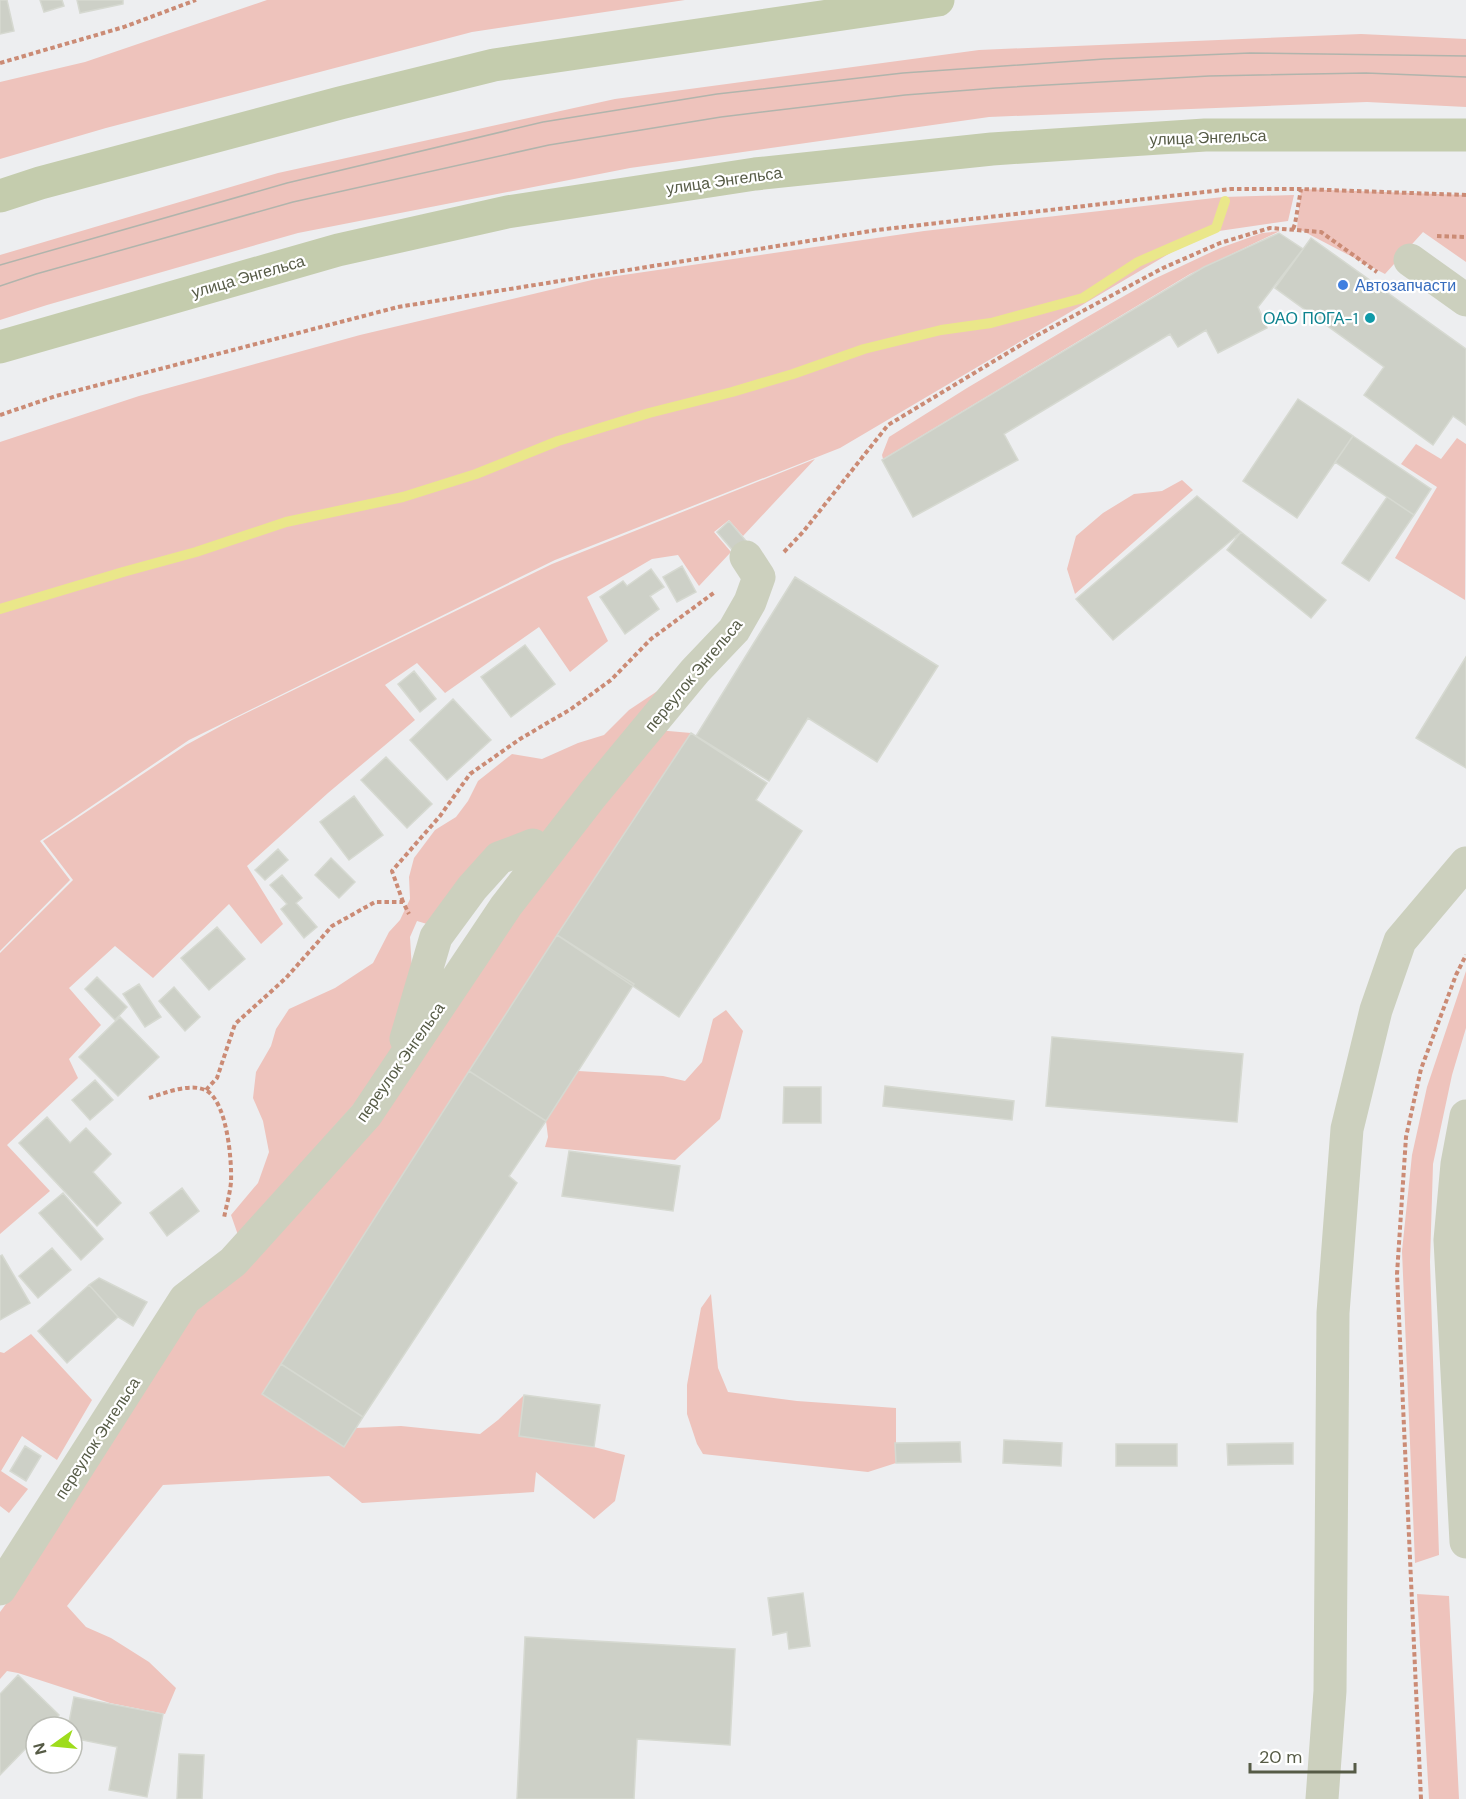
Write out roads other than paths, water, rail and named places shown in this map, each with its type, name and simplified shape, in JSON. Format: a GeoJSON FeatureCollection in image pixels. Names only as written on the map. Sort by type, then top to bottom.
{"type":"FeatureCollection","features":[{"type":"Feature","properties":{"kind":"main road"},"geometry":{"type":"LineString","coordinates":[[0,196],[40,183],[340,103],[494,65],[938,0]]}},
{"type":"Feature","properties":{"kind":"main road","name":"улица Энгельса"},"geometry":{"type":"LineString","coordinates":[[0,347],[338,250],[507,212],[755,174],[992,149],[1205,135],[1466,135]]}},
{"type":"Feature","properties":{"kind":"street"},"geometry":{"type":"LineString","coordinates":[[1410,260],[1466,300]]}},
{"type":"Feature","properties":{"kind":"street","name":"переулок Энгельса"},"geometry":{"type":"LineString","coordinates":[[0,1589],[185,1299],[233,1262],[366,1115],[506,906],[593,794],[695,671],[734,630],[750,602],[753,567]]}},
{"type":"Feature","properties":{"kind":"street"},"geometry":{"type":"LineString","coordinates":[[392,1077],[436,938],[472,888],[499,858],[533,845],[544,857]]}},
{"type":"Feature","properties":{"kind":"street"},"geometry":{"type":"LineString","coordinates":[[1322,1799],[1330,1691],[1333,1313],[1347,1129],[1376,1010],[1400,941],[1466,863]]}},
{"type":"Feature","properties":{"kind":"street"},"geometry":{"type":"LineString","coordinates":[[1466,1116],[1457,1164],[1450,1240],[1466,1542]]}},
{"type":"Feature","properties":{"kind":"waterway"},"geometry":{"type":"LineString","coordinates":[[0,609],[196,552],[286,522],[403,497],[476,474],[558,441],[649,413],[793,374],[864,349],[941,330],[991,323],[1083,298],[1138,262],[1216,228],[1225,201]]}},
{"type":"Feature","properties":{"kind":"tram line"},"geometry":{"type":"LineString","coordinates":[[0,265],[287,183],[543,122],[717,94],[903,73],[1104,59],[1250,53],[1466,56]]}},
{"type":"Feature","properties":{"kind":"tram line"},"geometry":{"type":"LineString","coordinates":[[0,286],[293,202],[549,145],[721,117],[905,95],[1209,76],[1366,73],[1466,77]]}},
{"type":"Feature","properties":{"kind":"place","name":"Автозапчасти"},"geometry":{"type":"Point","coordinates":[1343,285]}},
{"type":"Feature","properties":{"kind":"place","name":"ОАО ПОГА-1"},"geometry":{"type":"Point","coordinates":[1370,318]}}]}
